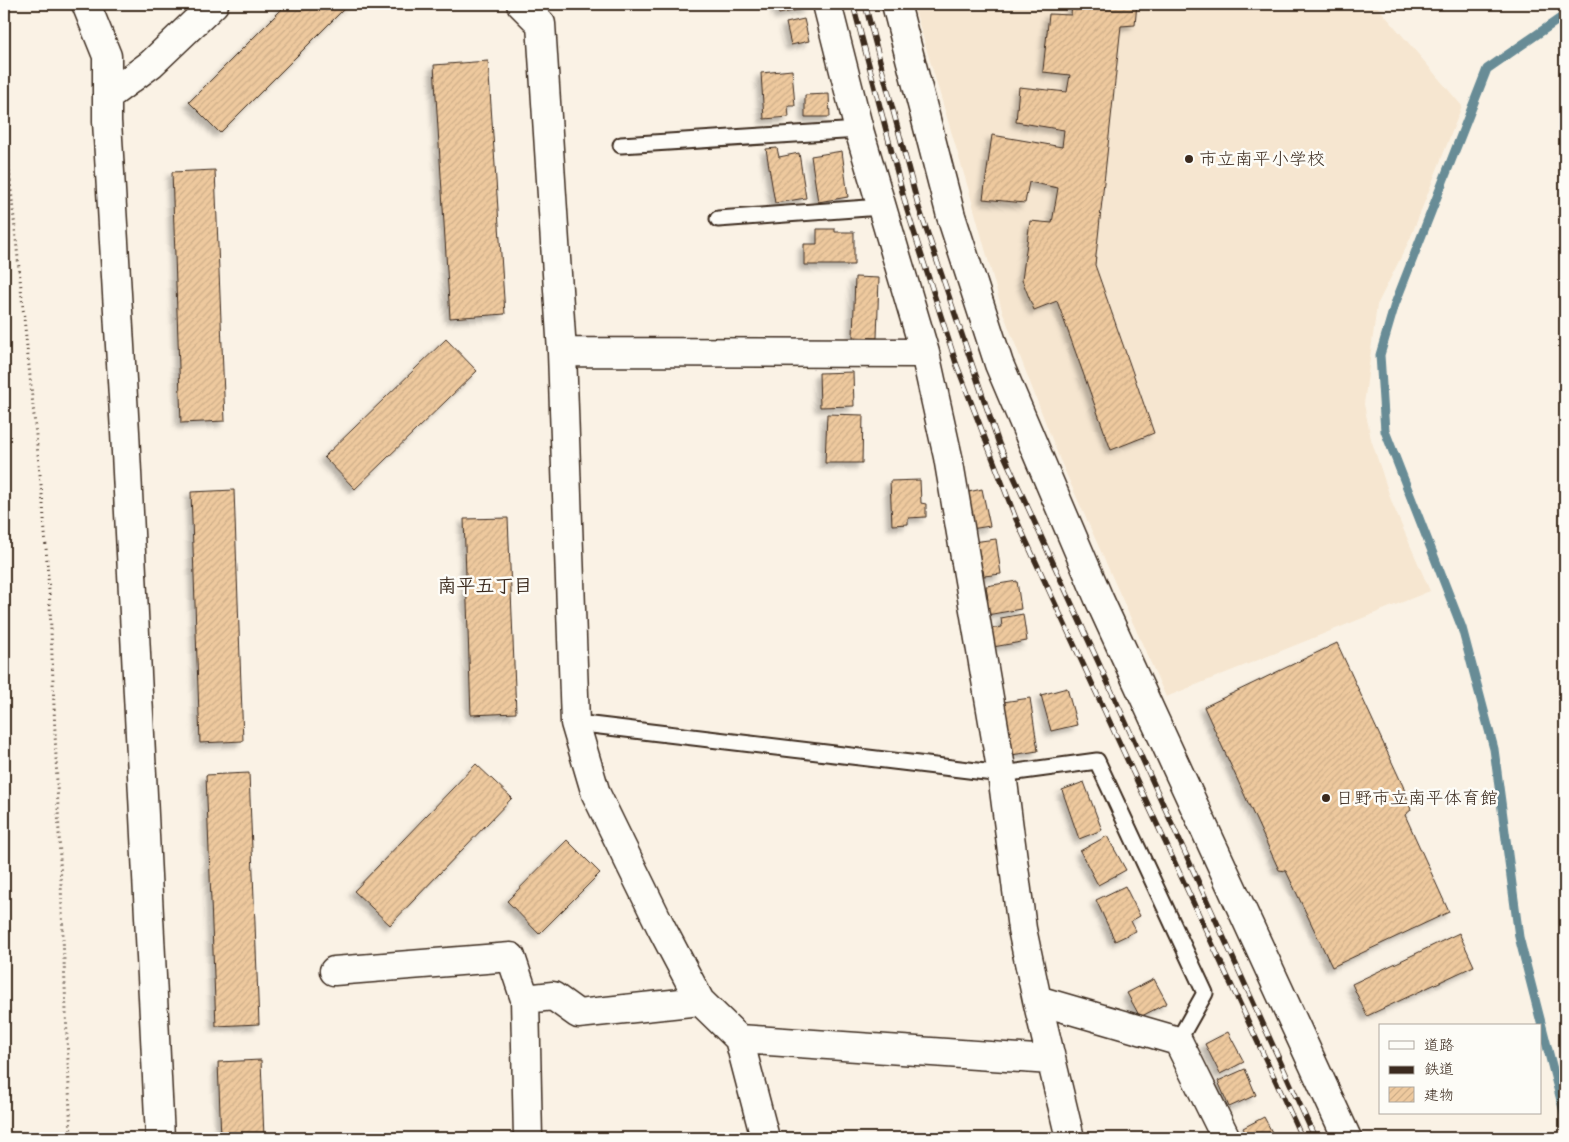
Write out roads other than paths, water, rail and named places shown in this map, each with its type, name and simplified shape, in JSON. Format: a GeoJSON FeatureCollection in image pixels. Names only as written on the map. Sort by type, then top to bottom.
{"type":"FeatureCollection","features":[{"type":"Feature","properties":{"kind":"street"},"geometry":{"type":"LineString","coordinates":[[86,4],[107,56],[107,121],[125,432],[160,1138]]}},
{"type":"Feature","properties":{"kind":"street"},"geometry":{"type":"LineString","coordinates":[[108,96],[151,64],[214,4]]}},
{"type":"Feature","properties":{"kind":"street"},"geometry":{"type":"LineString","coordinates":[[521,4],[541,24],[562,352],[575,723],[596,794],[656,918],[700,1001],[739,1039],[765,1138]]}},
{"type":"Feature","properties":{"kind":"street"},"geometry":{"type":"LineString","coordinates":[[826,4],[859,130],[925,353],[948,457],[1002,774],[1022,929],[1070,1138]]}},
{"type":"Feature","properties":{"kind":"street"},"geometry":{"type":"LineString","coordinates":[[896,4],[951,216],[1000,364],[1099,599],[1347,1138]]}},
{"type":"Feature","properties":{"kind":"street"},"geometry":{"type":"LineString","coordinates":[[562,352],[925,353]]}},
{"type":"Feature","properties":{"kind":"street"},"geometry":{"type":"LineString","coordinates":[[334,971],[511,957],[525,999],[528,1138]]}},
{"type":"Feature","properties":{"kind":"street"},"geometry":{"type":"LineString","coordinates":[[525,999],[552,996],[578,1014],[700,1001]]}},
{"type":"Feature","properties":{"kind":"street"},"geometry":{"type":"LineString","coordinates":[[1037,1000],[1178,1041],[1226,1138]]}},
{"type":"Feature","properties":{"kind":"street"},"geometry":{"type":"LineString","coordinates":[[739,1039],[1051,1060]]}},
{"type":"Feature","properties":{"kind":"lane"},"geometry":{"type":"LineString","coordinates":[[621,145],[859,130]]}},
{"type":"Feature","properties":{"kind":"lane"},"geometry":{"type":"LineString","coordinates":[[718,219],[881,207]]}},
{"type":"Feature","properties":{"kind":"lane"},"geometry":{"type":"LineString","coordinates":[[575,723],[1002,774],[1097,761],[1205,993],[1178,1041]]}},
{"type":"Feature","properties":{"kind":"waterway"},"geometry":{"type":"LineString","coordinates":[[1541,1024],[1519,937],[1494,749],[1462,628],[1385,431],[1380,355],[1395,304],[1487,69],[1565,15]]}},
{"type":"Feature","properties":{"kind":"waterway"},"geometry":{"type":"LineString","coordinates":[[1542,1026],[1565,1116]]}},
{"type":"Feature","properties":{"kind":"railway"},"geometry":{"type":"LineString","coordinates":[[853,4],[907,210],[956,363],[1016,519],[1302,1138]]}},
{"type":"Feature","properties":{"kind":"railway"},"geometry":{"type":"LineString","coordinates":[[865,4],[918,205],[999,444],[1315,1138]]}},
{"type":"Feature","properties":{"kind":"place","name":"市立南平小学校"},"geometry":{"type":"Point","coordinates":[1189,159]}},
{"type":"Feature","properties":{"kind":"place","name":"日野市立南平体育館"},"geometry":{"type":"Point","coordinates":[1326,798]}},
{"type":"Feature","properties":{"kind":"district","name":"南平五丁目"},"geometry":{"type":"Point","coordinates":[485,585]}}]}
